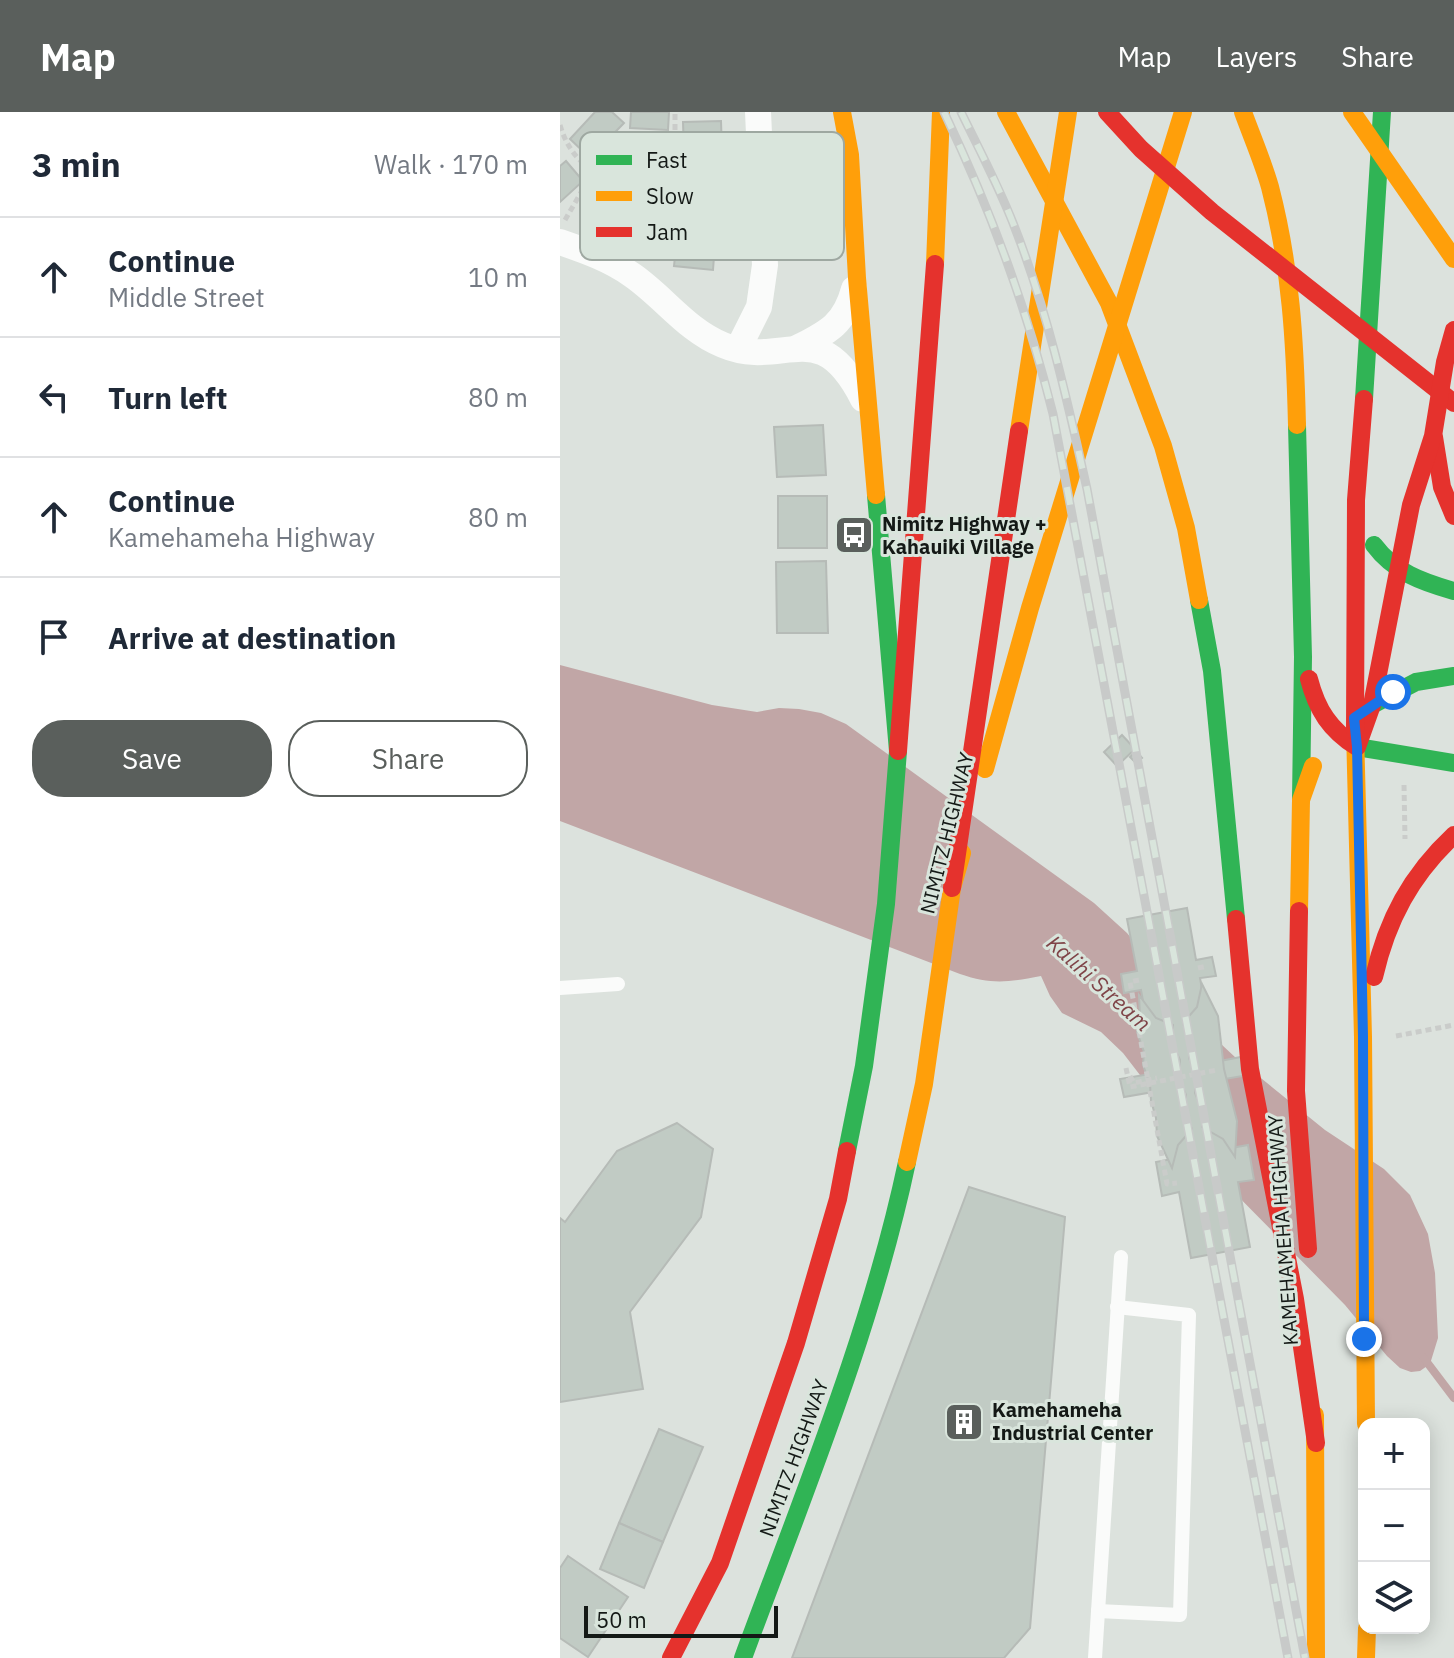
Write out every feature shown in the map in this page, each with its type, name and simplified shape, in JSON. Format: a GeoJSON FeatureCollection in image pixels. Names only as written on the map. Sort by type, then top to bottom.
{"type":"FeatureCollection","features":[{"type":"Feature","properties":{"kind":"main road","name":"NIMITZ HIGHWAY"},"geometry":{"type":"LineString","coordinates":[[671,1658],[720,1563],[796,1343],[838,1199],[864,1066],[886,904],[898,751],[857,278],[850,155],[842,112]]}},
{"type":"Feature","properties":{"kind":"main road"},"geometry":{"type":"LineString","coordinates":[[898,751],[934,295],[941,112]]}},
{"type":"Feature","properties":{"kind":"main road"},"geometry":{"type":"LineString","coordinates":[[1006,112],[1109,303],[1163,446],[1186,528],[1212,671],[1250,1069],[1295,1299],[1316,1443]]}},
{"type":"Feature","properties":{"kind":"main road"},"geometry":{"type":"LineString","coordinates":[[978,767],[1009,492],[1068,112]]}},
{"type":"Feature","properties":{"kind":"main road"},"geometry":{"type":"LineString","coordinates":[[1107,112],[1141,149],[1212,212],[1454,403]]}},
{"type":"Feature","properties":{"kind":"main road","name":"NIMITZ HIGHWAY"},"geometry":{"type":"LineString","coordinates":[[743,1658],[857,1347],[896,1214],[924,1084],[952,888],[978,767],[1183,112]]}},
{"type":"Feature","properties":{"kind":"main road"},"geometry":{"type":"LineString","coordinates":[[1243,112],[1269,185],[1284,252],[1295,331],[1303,657],[1313,696],[1324,720],[1336,734],[1357,747],[1454,763]]}},
{"type":"Feature","properties":{"kind":"main road"},"geometry":{"type":"LineString","coordinates":[[1352,112],[1454,259]]}},
{"type":"Feature","properties":{"kind":"main road"},"geometry":{"type":"LineString","coordinates":[[1366,1418],[1363,1037],[1354,718],[1356,500],[1373,286],[1382,112]]}},
{"type":"Feature","properties":{"kind":"main road"},"geometry":{"type":"LineString","coordinates":[[934,295],[958,173]]}},
{"type":"Feature","properties":{"kind":"main road"},"geometry":{"type":"LineString","coordinates":[[1357,747],[1372,705],[1411,505],[1433,436],[1445,362],[1454,330]]}},
{"type":"Feature","properties":{"kind":"main road"},"geometry":{"type":"LineString","coordinates":[[1433,436],[1442,487],[1454,516]]}},
{"type":"Feature","properties":{"kind":"main road"},"geometry":{"type":"LineString","coordinates":[[1356,500],[1367,534],[1383,559],[1397,570],[1454,591]]}},
{"type":"Feature","properties":{"kind":"main road","name":"KAMEHAMEHA HIGHWAY"},"geometry":{"type":"LineString","coordinates":[[1303,657],[1296,1091],[1310,1278],[1316,1443],[1316,1658]]}},
{"type":"Feature","properties":{"kind":"main road"},"geometry":{"type":"LineString","coordinates":[[1301,800],[1307,779],[1323,748],[1354,718],[1416,682],[1454,676]]}},
{"type":"Feature","properties":{"kind":"main road"},"geometry":{"type":"LineString","coordinates":[[1363,1037],[1379,950],[1395,910],[1409,883],[1454,835]]}},
{"type":"Feature","properties":{"kind":"main road"},"geometry":{"type":"LineString","coordinates":[[1366,1658],[1367,1634]]}},
{"type":"Feature","properties":{"kind":"street"},"geometry":{"type":"LineString","coordinates":[[758,112],[759,132]]}},
{"type":"Feature","properties":{"kind":"street"},"geometry":{"type":"LineString","coordinates":[[560,242],[580,249]]}},
{"type":"Feature","properties":{"kind":"street"},"geometry":{"type":"LineString","coordinates":[[608,260],[634,276],[699,333],[726,347],[752,352],[799,347],[828,354],[852,378],[868,409]]}},
{"type":"Feature","properties":{"kind":"street"},"geometry":{"type":"LineString","coordinates":[[738,349],[759,307],[765,260]]}},
{"type":"Feature","properties":{"kind":"street"},"geometry":{"type":"LineString","coordinates":[[799,347],[830,331],[849,309],[857,278]]}},
{"type":"Feature","properties":{"kind":"lane"},"geometry":{"type":"LineString","coordinates":[[560,988],[618,984]]}},
{"type":"Feature","properties":{"kind":"lane"},"geometry":{"type":"LineString","coordinates":[[1095,1658],[1121,1257]]}},
{"type":"Feature","properties":{"kind":"lane"},"geometry":{"type":"LineString","coordinates":[[1098,1611],[1180,1615],[1189,1315],[1117,1307]]}},
{"type":"Feature","properties":{"kind":"path"},"geometry":{"type":"LineString","coordinates":[[560,125],[567,147],[580,160]]}},
{"type":"Feature","properties":{"kind":"path"},"geometry":{"type":"LineString","coordinates":[[560,228],[580,194]]}},
{"type":"Feature","properties":{"kind":"path"},"geometry":{"type":"LineString","coordinates":[[1404,774],[1405,849]]}},
{"type":"Feature","properties":{"kind":"path"},"geometry":{"type":"LineString","coordinates":[[1198,968],[1207,966]]}},
{"type":"Feature","properties":{"kind":"path"},"geometry":{"type":"LineString","coordinates":[[1139,980],[1130,982],[1148,1083],[1167,1184],[1177,1183]]}},
{"type":"Feature","properties":{"kind":"path"},"geometry":{"type":"LineString","coordinates":[[1126,1068],[1134,1083],[1157,1078]]}},
{"type":"Feature","properties":{"kind":"water"},"geometry":{"type":"Polygon","coordinates":[[[560,665],[712,705],[757,712],[779,708],[799,709],[821,713],[846,724],[1094,903],[1127,933],[1207,1031],[1236,1058],[1325,1130],[1384,1169],[1410,1195],[1428,1234],[1435,1273],[1438,1338],[1430,1364],[1420,1371],[1411,1372],[1400,1368],[1387,1356],[1345,1305],[1217,1175],[1123,1053],[1101,1032],[1062,1013],[1041,976],[1000,981],[960,974],[560,821],[560,665]]]}},
{"type":"Feature","properties":{"kind":"building"},"geometry":{"type":"Polygon","coordinates":[[[595,112],[612,112],[624,123],[615,132],[580,132],[580,148],[570,139],[595,112]]]}},
{"type":"Feature","properties":{"kind":"building"},"geometry":{"type":"Polygon","coordinates":[[[631,112],[669,112],[668,130],[630,128],[631,112]]]}},
{"type":"Feature","properties":{"kind":"building"},"geometry":{"type":"Polygon","coordinates":[[[721,121],[721,132],[683,132],[683,122],[721,121]]]}},
{"type":"Feature","properties":{"kind":"building"},"geometry":{"type":"Polygon","coordinates":[[[566,161],[580,177],[580,184],[560,202],[560,166],[566,161]]]}},
{"type":"Feature","properties":{"kind":"building"},"geometry":{"type":"Polygon","coordinates":[[[675,260],[714,260],[713,270],[674,266],[675,260]]]}},
{"type":"Feature","properties":{"kind":"building"},"geometry":{"type":"Polygon","coordinates":[[[823,425],[826,475],[777,477],[774,427],[823,425]]]}},
{"type":"Feature","properties":{"kind":"building"},"geometry":{"type":"Polygon","coordinates":[[[778,496],[827,496],[827,548],[778,548],[778,496]]]}},
{"type":"Feature","properties":{"kind":"building"},"geometry":{"type":"Polygon","coordinates":[[[826,561],[828,633],[777,633],[776,562],[826,561]]]}},
{"type":"Feature","properties":{"kind":"building"},"geometry":{"type":"Polygon","coordinates":[[[1122,735],[1135,749],[1117,766],[1104,752],[1122,735]]]}},
{"type":"Feature","properties":{"kind":"building"},"geometry":{"type":"Polygon","coordinates":[[[1136,751],[1142,758],[1136,763],[1130,757],[1136,751]]]}},
{"type":"Feature","properties":{"kind":"building"},"geometry":{"type":"Polygon","coordinates":[[[1187,908],[1196,960],[1212,957],[1216,976],[1200,978],[1215,1062],[1251,1055],[1254,1074],[1219,1080],[1231,1148],[1248,1145],[1254,1180],[1238,1182],[1250,1247],[1191,1258],[1179,1192],[1162,1196],[1156,1162],[1172,1159],[1159,1091],[1124,1097],[1120,1079],[1156,1073],[1141,990],[1124,993],[1121,974],[1137,971],[1127,919],[1187,908]]]}},
{"type":"Feature","properties":{"kind":"building"},"geometry":{"type":"Polygon","coordinates":[[[1202,984],[1218,1016],[1224,1069],[1237,1121],[1235,1157],[1223,1139],[1202,1127],[1202,1110],[1195,1093],[1196,1075],[1189,1058],[1189,1041],[1183,1023],[1197,1007],[1202,984]]]}},
{"type":"Feature","properties":{"kind":"building"},"geometry":{"type":"Polygon","coordinates":[[[1139,995],[1156,1018],[1173,1025],[1172,1043],[1180,1060],[1179,1078],[1186,1095],[1185,1112],[1192,1129],[1178,1145],[1172,1168],[1157,1136],[1150,1084],[1143,1065],[1144,1052],[1137,1032],[1139,995]]]}},
{"type":"Feature","properties":{"kind":"building"},"geometry":{"type":"Polygon","coordinates":[[[677,1123],[713,1149],[701,1217],[630,1312],[643,1389],[560,1402],[560,1218],[565,1222],[617,1151],[677,1123]]]}},
{"type":"Feature","properties":{"kind":"building","name":"Kamehameha Industrial Center"},"geometry":{"type":"Polygon","coordinates":[[[969,1187],[1065,1217],[1030,1628],[1004,1658],[792,1658],[969,1187]]]}},
{"type":"Feature","properties":{"kind":"building"},"geometry":{"type":"Polygon","coordinates":[[[659,1429],[703,1447],[663,1542],[619,1523],[659,1429]]]}},
{"type":"Feature","properties":{"kind":"building"},"geometry":{"type":"Polygon","coordinates":[[[619,1523],[663,1542],[644,1588],[600,1569],[619,1523]]]}},
{"type":"Feature","properties":{"kind":"building"},"geometry":{"type":"Polygon","coordinates":[[[568,1556],[628,1597],[588,1657],[560,1638],[560,1568],[568,1556]]]}},
{"type":"Feature","properties":{"kind":"waterway","name":"Kalihi Stream"},"geometry":{"type":"LineString","coordinates":[[1423,1357],[1454,1398]]}},
{"type":"Feature","properties":{"kind":"railway"},"geometry":{"type":"LineString","coordinates":[[944,112],[1006,260],[1053,414],[1288,1658]]}},
{"type":"Feature","properties":{"kind":"railway"},"geometry":{"type":"LineString","coordinates":[[961,112],[1025,255],[1064,388],[1087,489],[1305,1658]]}},
{"type":"Feature","properties":{"kind":"traffic: fast"},"geometry":{"type":"LineString","coordinates":[[1364,399],[1382,112]]}},
{"type":"Feature","properties":{"kind":"traffic: fast"},"geometry":{"type":"LineString","coordinates":[[1297,425],[1303,657],[1301,800]]}},
{"type":"Feature","properties":{"kind":"traffic: fast"},"geometry":{"type":"LineString","coordinates":[[847,1151],[864,1066],[886,904],[898,751],[876,495]]}},
{"type":"Feature","properties":{"kind":"traffic: fast"},"geometry":{"type":"LineString","coordinates":[[1374,545],[1390,562],[1410,575],[1454,591]]}},
{"type":"Feature","properties":{"kind":"traffic: fast"},"geometry":{"type":"LineString","coordinates":[[1199,600],[1212,671],[1236,919]]}},
{"type":"Feature","properties":{"kind":"traffic: fast"},"geometry":{"type":"LineString","coordinates":[[1372,705],[1416,682],[1454,676]]}},
{"type":"Feature","properties":{"kind":"traffic: fast"},"geometry":{"type":"LineString","coordinates":[[1357,747],[1454,763]]}},
{"type":"Feature","properties":{"kind":"traffic: fast"},"geometry":{"type":"LineString","coordinates":[[743,1658],[855,1351],[875,1288],[907,1162]]}},
{"type":"Feature","properties":{"kind":"traffic: slow"},"geometry":{"type":"LineString","coordinates":[[842,112],[850,155],[876,495]]}},
{"type":"Feature","properties":{"kind":"traffic: slow"},"geometry":{"type":"LineString","coordinates":[[935,264],[941,112]]}},
{"type":"Feature","properties":{"kind":"traffic: slow"},"geometry":{"type":"LineString","coordinates":[[1006,112],[1109,303],[1163,446],[1186,528],[1199,600]]}},
{"type":"Feature","properties":{"kind":"traffic: slow"},"geometry":{"type":"LineString","coordinates":[[1019,431],[1068,112]]}},
{"type":"Feature","properties":{"kind":"traffic: slow"},"geometry":{"type":"LineString","coordinates":[[985,769],[1030,608],[1183,112]]}},
{"type":"Feature","properties":{"kind":"traffic: slow"},"geometry":{"type":"LineString","coordinates":[[1243,112],[1270,187],[1283,247],[1293,335],[1297,425]]}},
{"type":"Feature","properties":{"kind":"traffic: slow"},"geometry":{"type":"LineString","coordinates":[[1352,112],[1454,259]]}},
{"type":"Feature","properties":{"kind":"traffic: slow"},"geometry":{"type":"LineString","coordinates":[[1355,731],[1363,1037],[1366,1418]]}},
{"type":"Feature","properties":{"kind":"traffic: slow"},"geometry":{"type":"LineString","coordinates":[[1299,911],[1301,800],[1313,766]]}},
{"type":"Feature","properties":{"kind":"traffic: slow"},"geometry":{"type":"LineString","coordinates":[[907,1162],[924,1084],[952,888],[962,853]]}},
{"type":"Feature","properties":{"kind":"traffic: slow"},"geometry":{"type":"LineString","coordinates":[[1315,1415],[1316,1658]]}},
{"type":"Feature","properties":{"kind":"traffic: slow"},"geometry":{"type":"LineString","coordinates":[[1366,1658],[1367,1634]]}},
{"type":"Feature","properties":{"kind":"traffic: jam"},"geometry":{"type":"LineString","coordinates":[[1107,112],[1141,149],[1212,212],[1454,403]]}},
{"type":"Feature","properties":{"kind":"traffic: jam"},"geometry":{"type":"LineString","coordinates":[[898,751],[935,264]]}},
{"type":"Feature","properties":{"kind":"traffic: jam"},"geometry":{"type":"LineString","coordinates":[[1309,679],[1326,718],[1339,734],[1357,747],[1372,705],[1411,505],[1433,436],[1445,362],[1454,330]]}},
{"type":"Feature","properties":{"kind":"traffic: jam"},"geometry":{"type":"LineString","coordinates":[[1355,731],[1356,500],[1364,399]]}},
{"type":"Feature","properties":{"kind":"traffic: jam"},"geometry":{"type":"LineString","coordinates":[[952,888],[1019,431]]}},
{"type":"Feature","properties":{"kind":"traffic: jam"},"geometry":{"type":"LineString","coordinates":[[1434,437],[1442,487],[1454,516]]}},
{"type":"Feature","properties":{"kind":"traffic: jam"},"geometry":{"type":"LineString","coordinates":[[1374,977],[1386,936],[1413,882],[1454,835]]}},
{"type":"Feature","properties":{"kind":"traffic: jam"},"geometry":{"type":"LineString","coordinates":[[1299,911],[1296,1091],[1308,1249]]}},
{"type":"Feature","properties":{"kind":"traffic: jam"},"geometry":{"type":"LineString","coordinates":[[1236,919],[1250,1069],[1295,1299],[1316,1443]]}},
{"type":"Feature","properties":{"kind":"traffic: jam"},"geometry":{"type":"LineString","coordinates":[[671,1658],[720,1563],[796,1343],[838,1199],[847,1151]]}},
{"type":"Feature","properties":{"kind":"place","name":"Nimitz Highway + Kahauiki Village"},"geometry":{"type":"Point","coordinates":[854,535]}},
{"type":"Feature","properties":{"kind":"place","name":"Kamehameha Industrial Center"},"geometry":{"type":"Point","coordinates":[964,1422]}},
{"type":"Feature","properties":{"kind":"route"},"geometry":{"type":"LineString","coordinates":[[1364,1339],[1363,1037],[1354,718],[1393,692]]}}]}
